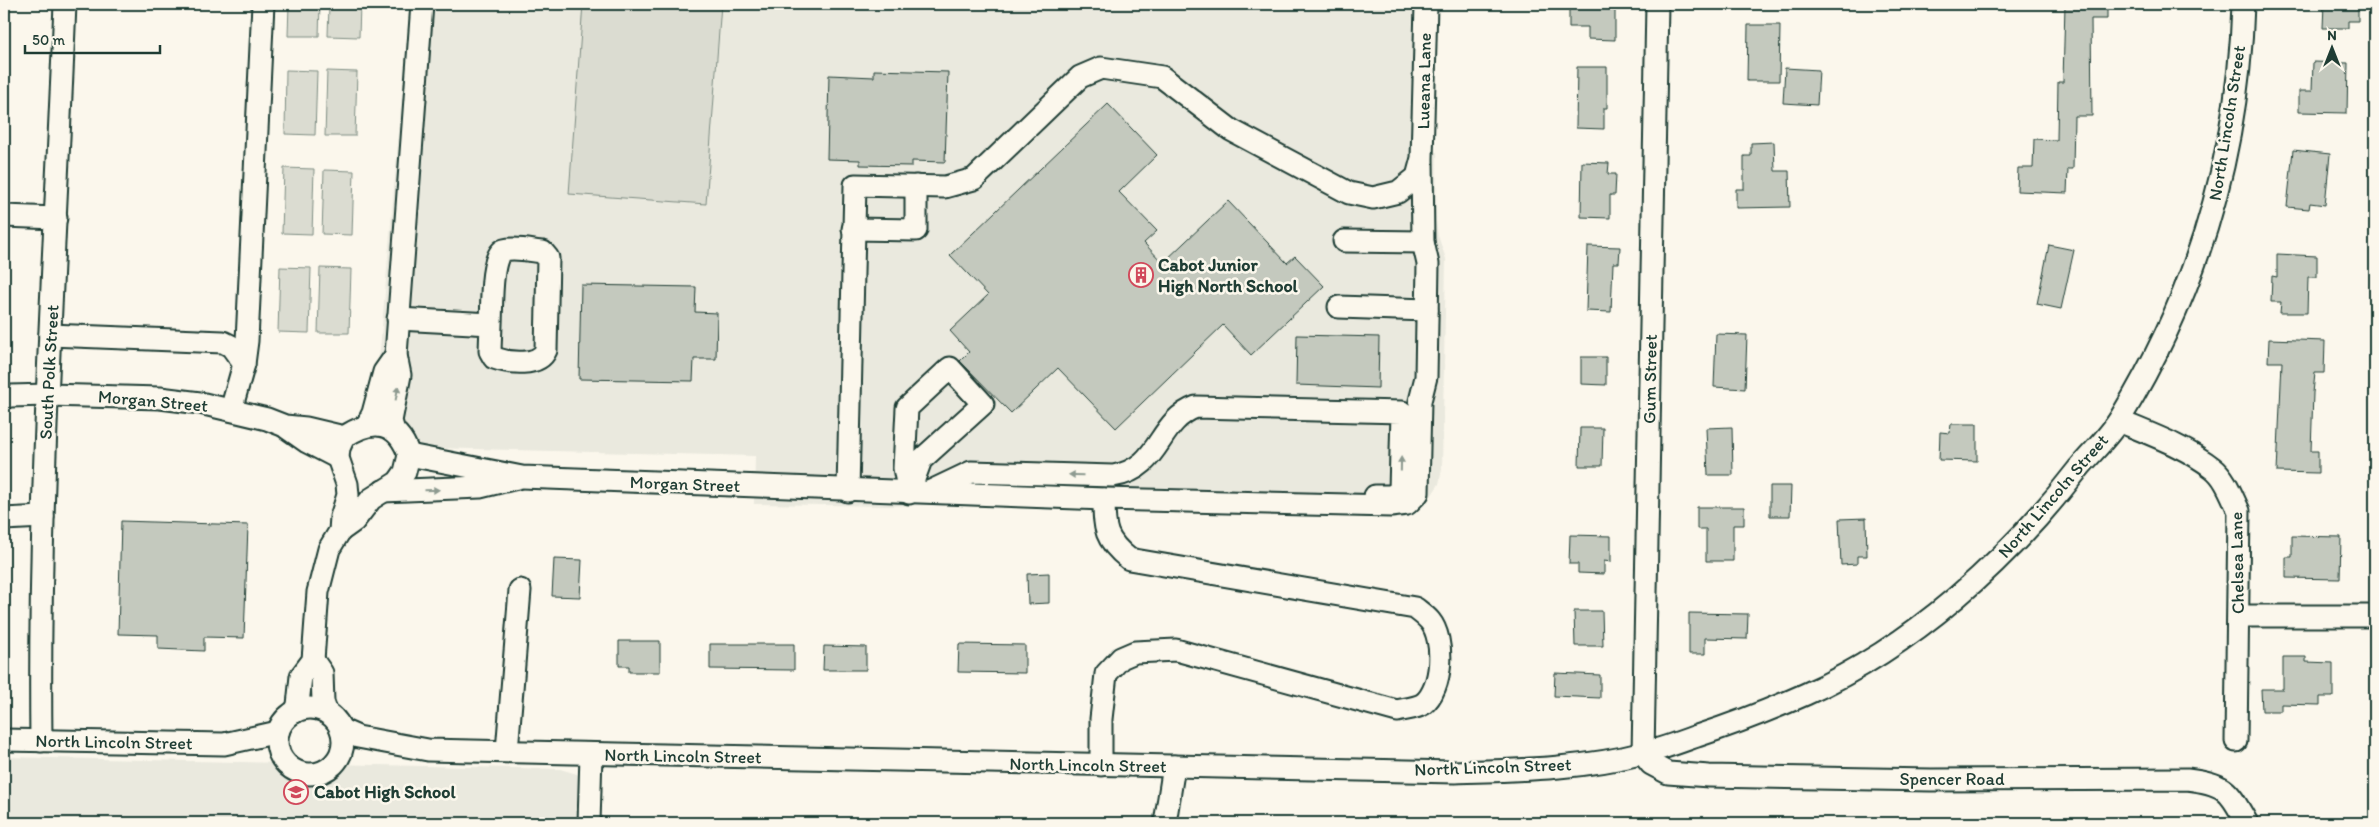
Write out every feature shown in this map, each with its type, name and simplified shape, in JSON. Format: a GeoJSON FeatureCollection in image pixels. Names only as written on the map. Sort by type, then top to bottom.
{"type":"FeatureCollection","features":[{"type":"Feature","properties":{"kind":"street","name":"South Polk Street"},"geometry":{"type":"LineString","coordinates":[[41,741],[40,651],[43,517],[65,4]]}},
{"type":"Feature","properties":{"kind":"street"},"geometry":{"type":"LineString","coordinates":[[231,410],[244,364],[263,4]]}},
{"type":"Feature","properties":{"kind":"street"},"geometry":{"type":"LineString","coordinates":[[340,530],[354,521],[371,499],[398,482],[406,472],[409,455],[403,441],[394,430],[391,421],[400,375],[396,355],[398,319],[422,4]]}},
{"type":"Feature","properties":{"kind":"street","name":"Lueana Lane"},"geometry":{"type":"LineString","coordinates":[[1104,499],[1391,506],[1407,504],[1418,493],[1420,401],[1426,377],[1428,264],[1423,242],[1422,159],[1426,4]]}},
{"type":"Feature","properties":{"kind":"street","name":"Gum Street"},"geometry":{"type":"LineString","coordinates":[[1643,754],[1657,4]]}},
{"type":"Feature","properties":{"kind":"street","name":"North Lincoln Street"},"geometry":{"type":"LineString","coordinates":[[342,751],[507,751],[1455,772],[1552,768],[1643,754],[1735,724],[1808,694],[1858,666],[1904,637],[1958,596],[2008,552],[2054,501],[2119,421],[2176,316],[2200,254],[2218,192],[2241,63],[2243,4]]}},
{"type":"Feature","properties":{"kind":"street"},"geometry":{"type":"LineString","coordinates":[[848,491],[855,185],[945,187],[974,179],[1080,76],[1101,68],[1162,76],[1230,130],[1349,193],[1373,198],[1398,192],[1417,177],[1422,159]]}},
{"type":"Feature","properties":{"kind":"street"},"geometry":{"type":"LineString","coordinates":[[853,229],[916,230],[916,186]]}},
{"type":"Feature","properties":{"kind":"street"},"geometry":{"type":"LineString","coordinates":[[4,216],[56,218]]}},
{"type":"Feature","properties":{"kind":"street"},"geometry":{"type":"LineString","coordinates":[[1344,241],[1423,242]]}},
{"type":"Feature","properties":{"kind":"street"},"geometry":{"type":"LineString","coordinates":[[504,250],[543,252],[548,258],[546,350],[543,356],[536,361],[501,361],[494,358],[490,352],[491,324],[494,263],[498,253],[504,250]]}},
{"type":"Feature","properties":{"kind":"street"},"geometry":{"type":"LineString","coordinates":[[1339,308],[1427,310]]}},
{"type":"Feature","properties":{"kind":"street"},"geometry":{"type":"LineString","coordinates":[[398,319],[491,324]]}},
{"type":"Feature","properties":{"kind":"street"},"geometry":{"type":"LineString","coordinates":[[50,335],[223,342],[231,346],[244,364]]}},
{"type":"Feature","properties":{"kind":"street"},"geometry":{"type":"LineString","coordinates":[[294,712],[311,708],[327,713],[337,721],[342,730],[344,740],[342,751],[328,770],[310,774],[300,773],[290,768],[282,759],[278,740],[282,724],[298,706],[301,676],[312,660],[318,592],[329,549],[340,530],[341,517],[348,495],[347,484],[338,458],[339,448],[344,437],[367,424],[373,413],[384,372],[396,355]]}},
{"type":"Feature","properties":{"kind":"street"},"geometry":{"type":"LineString","coordinates":[[950,368],[983,404],[921,460],[918,493],[904,468],[907,408],[950,368]]}},
{"type":"Feature","properties":{"kind":"street","name":"Morgan Street"},"geometry":{"type":"LineString","coordinates":[[4,398],[10,396],[48,395],[160,398],[200,403],[267,419],[285,426],[301,438],[338,458]]}},
{"type":"Feature","properties":{"kind":"street"},"geometry":{"type":"LineString","coordinates":[[1113,476],[1125,467],[1144,439],[1179,403],[1191,398],[1420,401]]}},
{"type":"Feature","properties":{"kind":"street"},"geometry":{"type":"LineString","coordinates":[[918,493],[971,472],[1113,476],[1124,474],[1143,465],[1176,419],[1185,411],[1196,407],[1402,412],[1400,491],[1391,496],[976,485],[963,494]]}},
{"type":"Feature","properties":{"kind":"street","name":"Chelsea Lane"},"geometry":{"type":"LineString","coordinates":[[2119,421],[2168,442],[2214,469],[2229,489],[2239,511],[2236,741]]}},
{"type":"Feature","properties":{"kind":"street"},"geometry":{"type":"LineString","coordinates":[[367,424],[385,426],[394,430]]}},
{"type":"Feature","properties":{"kind":"street","name":"Morgan Street"},"geometry":{"type":"LineString","coordinates":[[285,426],[306,428],[344,437]]}},
{"type":"Feature","properties":{"kind":"street","name":"Morgan Street"},"geometry":{"type":"LineString","coordinates":[[409,455],[522,477],[848,491],[1104,499]]}},
{"type":"Feature","properties":{"kind":"street","name":"Morgan Street"},"geometry":{"type":"LineString","coordinates":[[347,484],[365,492],[480,487],[522,477]]}},
{"type":"Feature","properties":{"kind":"street"},"geometry":{"type":"LineString","coordinates":[[1101,765],[1101,719],[1106,674],[1121,658],[1135,652],[1176,650],[1397,711],[1422,705],[1433,693],[1438,678],[1439,641],[1431,621],[1415,608],[1129,559],[1114,547],[1104,524],[1104,499]]}},
{"type":"Feature","properties":{"kind":"street"},"geometry":{"type":"LineString","coordinates":[[4,519],[43,517]]}},
{"type":"Feature","properties":{"kind":"street"},"geometry":{"type":"LineString","coordinates":[[507,751],[520,590]]}},
{"type":"Feature","properties":{"kind":"street"},"geometry":{"type":"LineString","coordinates":[[2239,616],[2375,616]]}},
{"type":"Feature","properties":{"kind":"street"},"geometry":{"type":"LineString","coordinates":[[312,660],[322,672],[323,702],[327,713]]}},
{"type":"Feature","properties":{"kind":"street","name":"North Lincoln Street"},"geometry":{"type":"LineString","coordinates":[[342,730],[358,737],[428,750]]}},
{"type":"Feature","properties":{"kind":"street","name":"North Lincoln Street"},"geometry":{"type":"LineString","coordinates":[[4,740],[224,744],[278,740]]}},
{"type":"Feature","properties":{"kind":"street"},"geometry":{"type":"LineString","coordinates":[[589,823],[591,754]]}},
{"type":"Feature","properties":{"kind":"street","name":"Spencer Road"},"geometry":{"type":"LineString","coordinates":[[1643,754],[1651,764],[1668,774],[1931,780],[2136,778],[2212,782],[2226,789],[2247,823]]}},
{"type":"Feature","properties":{"kind":"street"},"geometry":{"type":"LineString","coordinates":[[1165,823],[1174,766]]}},
{"type":"Feature","properties":{"kind":"shaded area"},"geometry":{"type":"Polygon","coordinates":[[[289,4],[320,4],[319,36],[288,36],[289,4]]]}},
{"type":"Feature","properties":{"kind":"shaded area"},"geometry":{"type":"Polygon","coordinates":[[[329,4],[360,4],[359,37],[328,36],[329,4]]]}},
{"type":"Feature","properties":{"kind":"shaded area"},"geometry":{"type":"Polygon","coordinates":[[[410,4],[1413,4],[1412,151],[1437,152],[1436,221],[1438,236],[1446,259],[1442,469],[1439,484],[1421,506],[1407,512],[1005,503],[890,506],[754,504],[755,456],[430,448],[393,442],[365,434],[380,350],[410,4]]]}},
{"type":"Feature","properties":{"kind":"shaded area"},"geometry":{"type":"Polygon","coordinates":[[[583,4],[721,4],[706,204],[569,194],[583,4]]]}},
{"type":"Feature","properties":{"kind":"shaded area"},"geometry":{"type":"Polygon","coordinates":[[[286,70],[317,71],[315,135],[285,134],[286,70]]]}},
{"type":"Feature","properties":{"kind":"shaded area"},"geometry":{"type":"Polygon","coordinates":[[[327,71],[357,72],[355,136],[325,136],[327,71]]]}},
{"type":"Feature","properties":{"kind":"shaded area"},"geometry":{"type":"Polygon","coordinates":[[[284,168],[314,169],[312,234],[282,233],[284,168]]]}},
{"type":"Feature","properties":{"kind":"shaded area"},"geometry":{"type":"Polygon","coordinates":[[[324,170],[354,171],[352,235],[322,234],[324,170]]]}},
{"type":"Feature","properties":{"kind":"shaded area"},"geometry":{"type":"Polygon","coordinates":[[[280,267],[311,268],[309,333],[278,332],[280,267]]]}},
{"type":"Feature","properties":{"kind":"shaded area"},"geometry":{"type":"Polygon","coordinates":[[[320,268],[351,269],[349,333],[318,333],[320,268]]]}},
{"type":"Feature","properties":{"kind":"shaded area","name":"Cabot High School"},"geometry":{"type":"Polygon","coordinates":[[[4,757],[560,769],[577,774],[583,780],[588,823],[4,823],[4,757]]]}},
{"type":"Feature","properties":{"kind":"building"},"geometry":{"type":"Polygon","coordinates":[[[2065,4],[2107,4],[2107,19],[2091,19],[2092,116],[2074,116],[2073,169],[2068,169],[2067,193],[2017,191],[2018,168],[2033,168],[2034,139],[2057,140],[2058,82],[2063,82],[2065,4]]]}},
{"type":"Feature","properties":{"kind":"building"},"geometry":{"type":"Polygon","coordinates":[[[2324,4],[2358,4],[2358,21],[2348,21],[2348,28],[2323,28],[2324,4]]]}},
{"type":"Feature","properties":{"kind":"building"},"geometry":{"type":"Polygon","coordinates":[[[1569,5],[1615,6],[1615,40],[1588,39],[1588,27],[1569,27],[1569,5]]]}},
{"type":"Feature","properties":{"kind":"building"},"geometry":{"type":"Polygon","coordinates":[[[1748,25],[1780,25],[1779,81],[1747,81],[1748,25]]]}},
{"type":"Feature","properties":{"kind":"building"},"geometry":{"type":"Polygon","coordinates":[[[2313,62],[2348,63],[2347,113],[2299,112],[2299,91],[2312,91],[2313,62]]]}},
{"type":"Feature","properties":{"kind":"building"},"geometry":{"type":"Polygon","coordinates":[[[1577,67],[1607,67],[1607,108],[1604,108],[1604,129],[1576,128],[1577,67]]]}},
{"type":"Feature","properties":{"kind":"building"},"geometry":{"type":"Polygon","coordinates":[[[1785,68],[1819,70],[1817,105],[1783,103],[1785,68]]]}},
{"type":"Feature","properties":{"kind":"building"},"geometry":{"type":"Polygon","coordinates":[[[874,70],[948,72],[945,162],[912,161],[912,166],[860,165],[860,160],[827,159],[829,75],[874,77],[874,70]]]}},
{"type":"Feature","properties":{"kind":"building","name":"Cabot Junior High North School"},"geometry":{"type":"Polygon","coordinates":[[[1108,104],[1157,155],[1119,192],[1157,231],[1144,243],[1163,263],[1228,201],[1287,263],[1295,256],[1324,286],[1251,355],[1223,325],[1116,428],[1058,368],[1011,413],[960,361],[969,352],[950,331],[988,295],[950,255],[1108,104]]]}},
{"type":"Feature","properties":{"kind":"building"},"geometry":{"type":"Polygon","coordinates":[[[1774,142],[1775,171],[1789,171],[1790,207],[1736,208],[1736,189],[1744,189],[1744,156],[1751,156],[1751,143],[1774,142]]]}},
{"type":"Feature","properties":{"kind":"building"},"geometry":{"type":"Polygon","coordinates":[[[2293,150],[2330,154],[2325,205],[2310,203],[2309,209],[2287,207],[2293,150]]]}},
{"type":"Feature","properties":{"kind":"building"},"geometry":{"type":"Polygon","coordinates":[[[1582,162],[1609,163],[1608,174],[1616,174],[1615,195],[1610,195],[1610,218],[1581,217],[1582,162]]]}},
{"type":"Feature","properties":{"kind":"building"},"geometry":{"type":"Polygon","coordinates":[[[2049,245],[2074,250],[2061,309],[2037,304],[2049,245]]]}},
{"type":"Feature","properties":{"kind":"building"},"geometry":{"type":"Polygon","coordinates":[[[1588,246],[1620,247],[1619,263],[1613,263],[1611,312],[1586,311],[1588,246]]]}},
{"type":"Feature","properties":{"kind":"building"},"geometry":{"type":"Polygon","coordinates":[[[2277,254],[2317,256],[2317,277],[2308,277],[2307,313],[2280,313],[2281,302],[2271,302],[2272,276],[2277,277],[2277,254]]]}},
{"type":"Feature","properties":{"kind":"building"},"geometry":{"type":"Polygon","coordinates":[[[581,285],[696,287],[695,312],[717,313],[716,359],[694,359],[693,381],[579,379],[581,285]]]}},
{"type":"Feature","properties":{"kind":"building"},"geometry":{"type":"Polygon","coordinates":[[[1716,334],[1747,335],[1745,389],[1714,387],[1716,334]]]}},
{"type":"Feature","properties":{"kind":"building"},"geometry":{"type":"Polygon","coordinates":[[[1297,335],[1379,337],[1378,388],[1296,385],[1297,335]]]}},
{"type":"Feature","properties":{"kind":"building"},"geometry":{"type":"Polygon","coordinates":[[[2269,339],[2325,341],[2324,373],[2315,373],[2313,393],[2311,451],[2318,451],[2318,473],[2277,472],[2282,362],[2268,362],[2269,339]]]}},
{"type":"Feature","properties":{"kind":"building"},"geometry":{"type":"Polygon","coordinates":[[[1581,357],[1606,357],[1606,385],[1581,384],[1581,357]]]}},
{"type":"Feature","properties":{"kind":"building"},"geometry":{"type":"Polygon","coordinates":[[[1951,424],[1977,424],[1977,461],[1939,460],[1940,432],[1950,433],[1951,424]]]}},
{"type":"Feature","properties":{"kind":"building"},"geometry":{"type":"Polygon","coordinates":[[[1732,427],[1733,475],[1708,475],[1706,428],[1732,427]]]}},
{"type":"Feature","properties":{"kind":"building"},"geometry":{"type":"Polygon","coordinates":[[[1580,428],[1603,428],[1602,466],[1579,466],[1580,428]]]}},
{"type":"Feature","properties":{"kind":"building"},"geometry":{"type":"Polygon","coordinates":[[[1770,486],[1791,486],[1790,516],[1770,516],[1770,486]]]}},
{"type":"Feature","properties":{"kind":"building"},"geometry":{"type":"Polygon","coordinates":[[[1697,507],[1744,507],[1744,525],[1733,525],[1733,561],[1706,561],[1706,529],[1697,529],[1697,507]]]}},
{"type":"Feature","properties":{"kind":"building"},"geometry":{"type":"Polygon","coordinates":[[[1866,518],[1867,556],[1857,556],[1857,564],[1841,565],[1839,519],[1866,518]]]}},
{"type":"Feature","properties":{"kind":"building"},"geometry":{"type":"Polygon","coordinates":[[[121,521],[248,525],[244,638],[204,637],[204,651],[158,649],[158,635],[118,634],[121,521]]]}},
{"type":"Feature","properties":{"kind":"building"},"geometry":{"type":"Polygon","coordinates":[[[1570,535],[1611,536],[1611,562],[1604,561],[1604,574],[1578,573],[1578,564],[1569,564],[1570,535]]]}},
{"type":"Feature","properties":{"kind":"building"},"geometry":{"type":"Polygon","coordinates":[[[2292,536],[2341,537],[2340,579],[2286,578],[2286,557],[2292,557],[2292,536]]]}},
{"type":"Feature","properties":{"kind":"building"},"geometry":{"type":"Polygon","coordinates":[[[554,559],[582,560],[580,597],[552,596],[554,559]]]}},
{"type":"Feature","properties":{"kind":"building"},"geometry":{"type":"Polygon","coordinates":[[[1049,573],[1049,603],[1028,604],[1027,574],[1049,573]]]}},
{"type":"Feature","properties":{"kind":"building"},"geometry":{"type":"Polygon","coordinates":[[[1574,611],[1602,611],[1603,646],[1575,646],[1574,611]]]}},
{"type":"Feature","properties":{"kind":"building"},"geometry":{"type":"Polygon","coordinates":[[[1689,613],[1748,614],[1747,639],[1705,638],[1705,654],[1689,654],[1689,613]]]}},
{"type":"Feature","properties":{"kind":"building"},"geometry":{"type":"Polygon","coordinates":[[[619,641],[660,641],[660,672],[629,672],[629,666],[619,666],[619,641]]]}},
{"type":"Feature","properties":{"kind":"building"},"geometry":{"type":"Polygon","coordinates":[[[710,644],[794,644],[794,670],[710,669],[710,644]]]}},
{"type":"Feature","properties":{"kind":"building"},"geometry":{"type":"Polygon","coordinates":[[[959,644],[1025,645],[1025,673],[958,672],[959,644]]]}},
{"type":"Feature","properties":{"kind":"building"},"geometry":{"type":"Polygon","coordinates":[[[824,646],[866,647],[866,670],[823,670],[824,646]]]}},
{"type":"Feature","properties":{"kind":"building"},"geometry":{"type":"Polygon","coordinates":[[[2283,657],[2306,657],[2306,662],[2333,663],[2333,697],[2320,697],[2320,705],[2281,704],[2281,711],[2262,711],[2261,689],[2283,689],[2283,657]]]}},
{"type":"Feature","properties":{"kind":"building"},"geometry":{"type":"Polygon","coordinates":[[[1555,673],[1600,675],[1600,698],[1554,696],[1555,673]]]}},
{"type":"Feature","properties":{"kind":"place","name":"Cabot Junior High North School"},"geometry":{"type":"Point","coordinates":[1141,275]}},
{"type":"Feature","properties":{"kind":"place","name":"Cabot High School"},"geometry":{"type":"Point","coordinates":[296,792]}}]}
